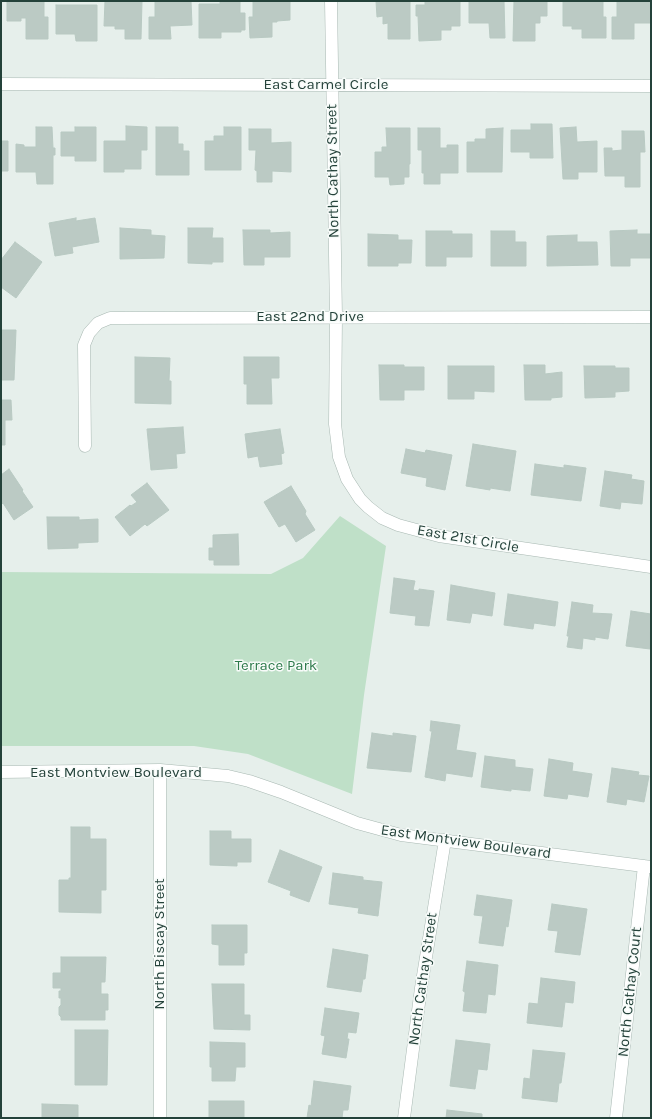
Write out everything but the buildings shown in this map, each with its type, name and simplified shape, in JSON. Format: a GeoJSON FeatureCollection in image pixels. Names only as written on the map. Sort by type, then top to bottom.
{"type":"FeatureCollection","features":[{"type":"Feature","properties":{"kind":"street","name":"North Cathay Street"},"geometry":{"type":"LineString","coordinates":[[331,1],[331,85],[336,317]]}},
{"type":"Feature","properties":{"kind":"street","name":"East Carmel Circle"},"geometry":{"type":"LineString","coordinates":[[1,84],[651,86]]}},
{"type":"Feature","properties":{"kind":"street","name":"East 21st Circle"},"geometry":{"type":"LineString","coordinates":[[336,317],[335,424],[339,457],[347,479],[360,499],[368,507],[382,518],[398,525],[439,536],[651,567]]}},
{"type":"Feature","properties":{"kind":"street","name":"East 22nd Drive"},"geometry":{"type":"LineString","coordinates":[[85,446],[84,345],[89,333],[98,323],[110,318],[651,317]]}},
{"type":"Feature","properties":{"kind":"street","name":"East Montview Boulevard"},"geometry":{"type":"LineString","coordinates":[[1,772],[160,770],[210,774],[249,780],[357,823],[378,830],[401,835],[647,867]]}},
{"type":"Feature","properties":{"kind":"street","name":"North Biscay Street"},"geometry":{"type":"LineString","coordinates":[[160,770],[160,1118]]}},
{"type":"Feature","properties":{"kind":"street","name":"North Cathay Street"},"geometry":{"type":"LineString","coordinates":[[404,1118],[421,988],[445,840]]}},
{"type":"Feature","properties":{"kind":"street","name":"North Cathay Court"},"geometry":{"type":"LineString","coordinates":[[616,1118],[647,867]]}},
{"type":"Feature","properties":{"kind":"green space","name":"Terrace Park"},"geometry":{"type":"Polygon","coordinates":[[[340,516],[386,546],[364,695],[352,794],[248,754],[194,746],[1,746],[1,572],[271,574],[303,558],[340,516]]]}}]}
